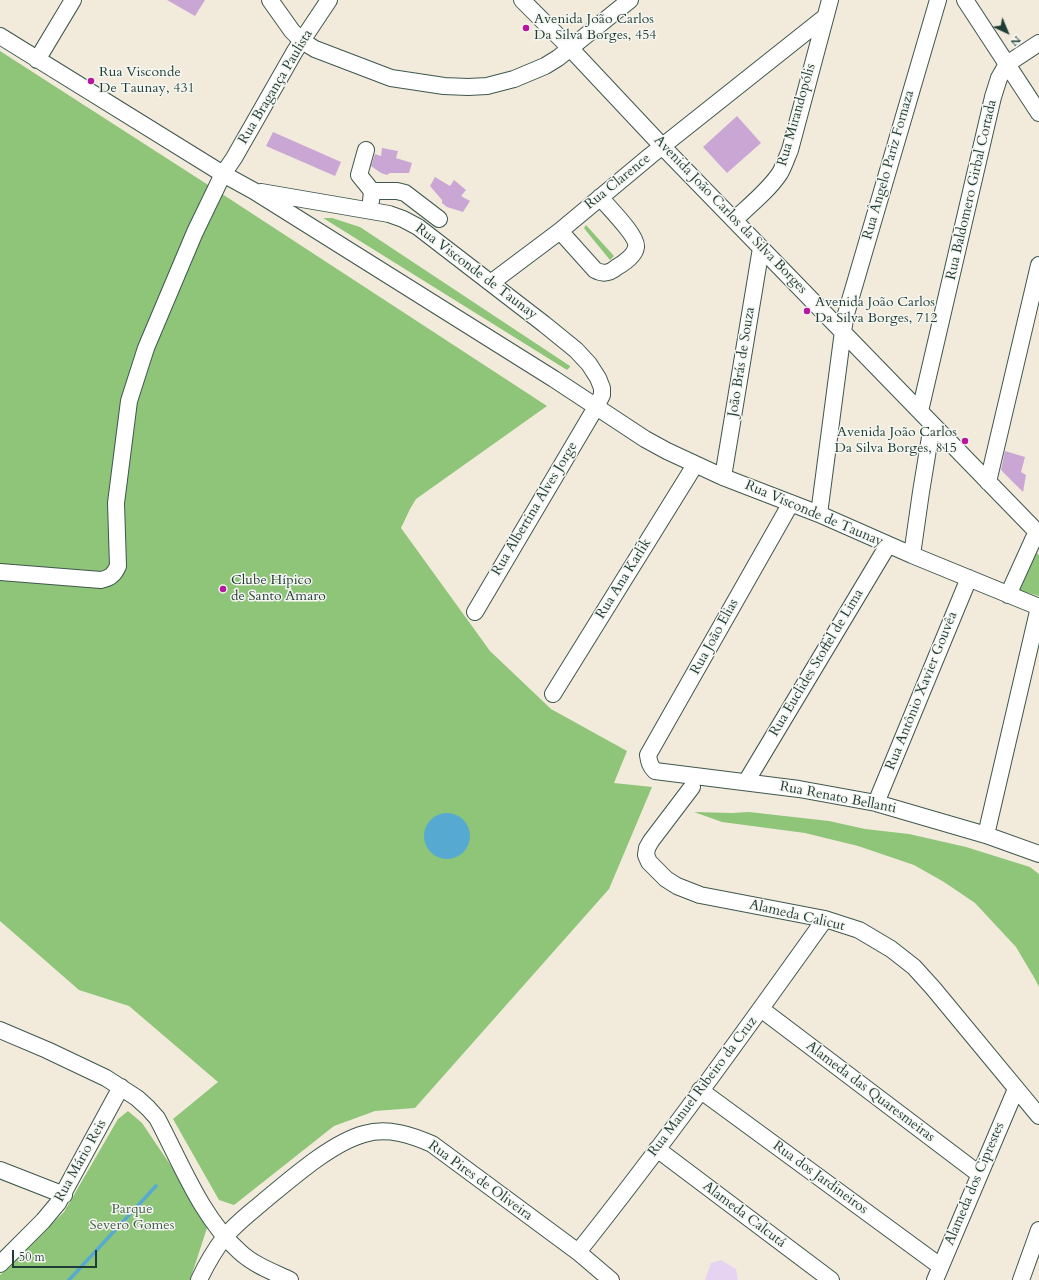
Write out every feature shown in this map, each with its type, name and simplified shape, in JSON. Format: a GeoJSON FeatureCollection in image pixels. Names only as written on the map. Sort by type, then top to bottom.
{"type":"FeatureCollection","features":[{"type":"Feature","properties":{"kind":"street"},"geometry":{"type":"LineString","coordinates":[[37,60],[73,0]]}},
{"type":"Feature","properties":{"kind":"street"},"geometry":{"type":"LineString","coordinates":[[270,0],[292,31],[302,41],[315,49],[391,78],[444,86],[468,87],[487,86],[514,79],[545,66],[558,58],[630,0]]}},
{"type":"Feature","properties":{"kind":"street","name":"Rua Bragança Paulista"},"geometry":{"type":"LineString","coordinates":[[0,572],[101,580],[109,578],[115,574],[118,566],[116,503],[129,401],[149,340],[195,232],[223,174],[234,158],[302,41],[329,0]]}},
{"type":"Feature","properties":{"kind":"street","name":"Avenida João Carlos da Silva Borges"},"geometry":{"type":"LineString","coordinates":[[522,0],[1038,532]]}},
{"type":"Feature","properties":{"kind":"street"},"geometry":{"type":"LineString","coordinates":[[825,17],[830,0]]}},
{"type":"Feature","properties":{"kind":"street","name":"Rua Ângelo Pariz Fornaza"},"geometry":{"type":"LineString","coordinates":[[819,514],[843,331],[847,311],[938,0]]}},
{"type":"Feature","properties":{"kind":"street"},"geometry":{"type":"LineString","coordinates":[[965,0],[1039,113]]}},
{"type":"Feature","properties":{"kind":"street","name":"Rua Clarence"},"geometry":{"type":"LineString","coordinates":[[492,282],[560,231],[662,146],[825,17]]}},
{"type":"Feature","properties":{"kind":"street","name":"Rua Mirandopólis"},"geometry":{"type":"LineString","coordinates":[[734,220],[770,185],[783,167],[790,150],[825,17]]}},
{"type":"Feature","properties":{"kind":"street","name":"Rua Visconde de Taunay"},"geometry":{"type":"LineString","coordinates":[[0,36],[223,174],[254,191],[645,439],[695,465],[819,514],[888,545],[1039,607]]}},
{"type":"Feature","properties":{"kind":"street"},"geometry":{"type":"LineString","coordinates":[[1007,64],[1039,43]]}},
{"type":"Feature","properties":{"kind":"street","name":"Rua Baldomero Girbal Cortada"},"geometry":{"type":"LineString","coordinates":[[920,411],[993,98],[999,78],[1007,64]]}},
{"type":"Feature","properties":{"kind":"street"},"geometry":{"type":"LineString","coordinates":[[366,150],[359,175],[372,191],[371,210]]}},
{"type":"Feature","properties":{"kind":"street","name":"Rua Visconde de Taunay"},"geometry":{"type":"LineString","coordinates":[[254,191],[371,210],[403,219],[418,227],[492,282],[576,350],[589,364],[598,378],[602,388],[602,395],[596,407]]}},
{"type":"Feature","properties":{"kind":"street"},"geometry":{"type":"LineString","coordinates":[[372,191],[397,191],[405,193],[439,219]]}},
{"type":"Feature","properties":{"kind":"street"},"geometry":{"type":"LineString","coordinates":[[560,231],[595,270],[600,273],[610,272],[623,263],[634,251],[636,243],[631,232],[600,197]]}},
{"type":"Feature","properties":{"kind":"street","name":"João Brás de Souza"},"geometry":{"type":"LineString","coordinates":[[724,477],[761,248]]}},
{"type":"Feature","properties":{"kind":"street"},"geometry":{"type":"LineString","coordinates":[[988,482],[1039,265]]}},
{"type":"Feature","properties":{"kind":"street","name":"Rua Albertina Alves Jorge"},"geometry":{"type":"LineString","coordinates":[[475,612],[596,407]]}},
{"type":"Feature","properties":{"kind":"street"},"geometry":{"type":"LineString","coordinates":[[912,555],[932,424]]}},
{"type":"Feature","properties":{"kind":"street","name":"Rua Ana Karlik"},"geometry":{"type":"LineString","coordinates":[[553,694],[695,465]]}},
{"type":"Feature","properties":{"kind":"street","name":"Rua João Elias"},"geometry":{"type":"LineString","coordinates":[[655,771],[650,766],[648,755],[791,503]]}},
{"type":"Feature","properties":{"kind":"street"},"geometry":{"type":"LineString","coordinates":[[1008,594],[1038,532]]}},
{"type":"Feature","properties":{"kind":"street","name":"Rua Euclides Stoffel de Lima"},"geometry":{"type":"LineString","coordinates":[[746,782],[888,545]]}},
{"type":"Feature","properties":{"kind":"street","name":"Rua Antônio Xavier Gouvêa"},"geometry":{"type":"LineString","coordinates":[[876,803],[968,578]]}},
{"type":"Feature","properties":{"kind":"street"},"geometry":{"type":"LineString","coordinates":[[986,835],[1039,607]]}},
{"type":"Feature","properties":{"kind":"street","name":"Rua Renato Bellanti"},"geometry":{"type":"LineString","coordinates":[[655,771],[799,789],[876,803],[986,835],[1039,854]]}},
{"type":"Feature","properties":{"kind":"street","name":"Alameda Calicut"},"geometry":{"type":"LineString","coordinates":[[692,787],[647,848],[646,855],[653,868],[677,886],[700,895],[825,919],[859,930],[891,948],[914,967],[933,988],[1039,1116]]}},
{"type":"Feature","properties":{"kind":"street","name":"Rua Manuel Ribeiro da Cruz"},"geometry":{"type":"LineString","coordinates":[[578,1252],[761,1009],[825,919]]}},
{"type":"Feature","properties":{"kind":"street","name":"Alameda das Quaresmeiras"},"geometry":{"type":"LineString","coordinates":[[761,1009],[979,1174]]}},
{"type":"Feature","properties":{"kind":"street"},"geometry":{"type":"LineString","coordinates":[[0,1030],[106,1078],[148,1108],[157,1118],[199,1198],[225,1237],[240,1253],[253,1262],[290,1280]]}},
{"type":"Feature","properties":{"kind":"street","name":"Rua Mário Reis"},"geometry":{"type":"LineString","coordinates":[[0,1264],[43,1221],[64,1195],[122,1088]]}},
{"type":"Feature","properties":{"kind":"street","name":"Alameda dos Ciprestes"},"geometry":{"type":"LineString","coordinates":[[938,1273],[1016,1089]]}},
{"type":"Feature","properties":{"kind":"street","name":"Rua dos Jardineiros"},"geometry":{"type":"LineString","coordinates":[[700,1090],[938,1273]]}},
{"type":"Feature","properties":{"kind":"street","name":"Rua Pires de Oliveira"},"geometry":{"type":"LineString","coordinates":[[199,1280],[212,1255],[225,1237],[252,1211],[289,1180],[320,1157],[349,1139],[366,1133],[382,1131],[400,1132],[432,1144],[578,1252],[611,1280]]}},
{"type":"Feature","properties":{"kind":"street","name":"Alameda Calcutá"},"geometry":{"type":"LineString","coordinates":[[657,1149],[831,1280]]}},
{"type":"Feature","properties":{"kind":"street"},"geometry":{"type":"LineString","coordinates":[[0,1170],[64,1195]]}},
{"type":"Feature","properties":{"kind":"street"},"geometry":{"type":"LineString","coordinates":[[1021,1280],[1039,1230]]}},
{"type":"Feature","properties":{"kind":"shaded area"},"geometry":{"type":"Polygon","coordinates":[[[721,1260],[736,1269],[738,1280],[705,1280],[711,1263],[721,1260]]]}},
{"type":"Feature","properties":{"kind":"green space","name":"Clube Hípico de Santo Amaro"},"geometry":{"type":"Polygon","coordinates":[[[0,51],[547,406],[416,499],[401,528],[490,651],[551,709],[627,751],[614,783],[652,787],[609,889],[415,1108],[375,1111],[334,1126],[234,1205],[219,1200],[173,1119],[218,1082],[129,1006],[79,990],[0,921],[0,51]]]}},
{"type":"Feature","properties":{"kind":"green space"},"geometry":{"type":"Polygon","coordinates":[[[323,218],[332,218],[360,227],[570,367],[567,370],[323,218]]]}},
{"type":"Feature","properties":{"kind":"green space"},"geometry":{"type":"Polygon","coordinates":[[[586,225],[614,256],[610,260],[584,228],[586,225]]]}},
{"type":"Feature","properties":{"kind":"green space"},"geometry":{"type":"Polygon","coordinates":[[[1034,550],[1039,555],[1039,596],[1016,589],[1034,550]]]}},
{"type":"Feature","properties":{"kind":"green space"},"geometry":{"type":"Polygon","coordinates":[[[694,812],[749,812],[829,821],[865,829],[909,834],[966,847],[1030,867],[1039,874],[1039,987],[1016,947],[975,903],[944,882],[914,865],[858,846],[805,833],[722,822],[694,812]]]}},
{"type":"Feature","properties":{"kind":"green space","name":"Parque Severo Gomes"},"geometry":{"type":"Polygon","coordinates":[[[128,1111],[142,1123],[209,1222],[190,1280],[0,1280],[0,1275],[64,1212],[118,1119],[128,1111]]]}},
{"type":"Feature","properties":{"kind":"water"},"geometry":{"type":"Polygon","coordinates":[[[447,813],[460,817],[466,823],[470,836],[466,849],[460,855],[447,859],[434,855],[428,849],[424,836],[428,823],[434,817],[447,813]]]}},
{"type":"Feature","properties":{"kind":"building"},"geometry":{"type":"Polygon","coordinates":[[[167,0],[205,0],[195,16],[167,0]]]}},
{"type":"Feature","properties":{"kind":"building"},"geometry":{"type":"Polygon","coordinates":[[[737,116],[761,143],[727,173],[703,147],[737,116]]]}},
{"type":"Feature","properties":{"kind":"building"},"geometry":{"type":"Polygon","coordinates":[[[273,132],[341,162],[335,176],[266,146],[273,132]]]}},
{"type":"Feature","properties":{"kind":"building"},"geometry":{"type":"Polygon","coordinates":[[[382,148],[398,151],[396,158],[412,163],[409,173],[390,173],[387,175],[371,166],[375,154],[381,156],[382,148]]]}},
{"type":"Feature","properties":{"kind":"building"},"geometry":{"type":"Polygon","coordinates":[[[435,177],[450,186],[454,180],[466,190],[461,196],[470,201],[463,212],[447,207],[442,203],[442,200],[430,186],[435,177]]]}},
{"type":"Feature","properties":{"kind":"building"},"geometry":{"type":"Polygon","coordinates":[[[1005,451],[1025,457],[1021,472],[1026,475],[1023,492],[1001,470],[1005,451]]]}},
{"type":"Feature","properties":{"kind":"waterway"},"geometry":{"type":"LineString","coordinates":[[69,1280],[156,1186]]}},
{"type":"Feature","properties":{"kind":"place","name":"Avenida João Carlos Da Silva Borges, 454"},"geometry":{"type":"Point","coordinates":[526,28]}},
{"type":"Feature","properties":{"kind":"place","name":"Rua Visconde De Taunay, 431"},"geometry":{"type":"Point","coordinates":[91,81]}},
{"type":"Feature","properties":{"kind":"place","name":"Avenida João Carlos Da Silva Borges, 712"},"geometry":{"type":"Point","coordinates":[807,311]}},
{"type":"Feature","properties":{"kind":"place","name":"Avenida João Carlos Da Silva Borges, 815"},"geometry":{"type":"Point","coordinates":[965,441]}},
{"type":"Feature","properties":{"kind":"place","name":"Clube Hípico de Santo Amaro"},"geometry":{"type":"Point","coordinates":[223,589]}}]}
